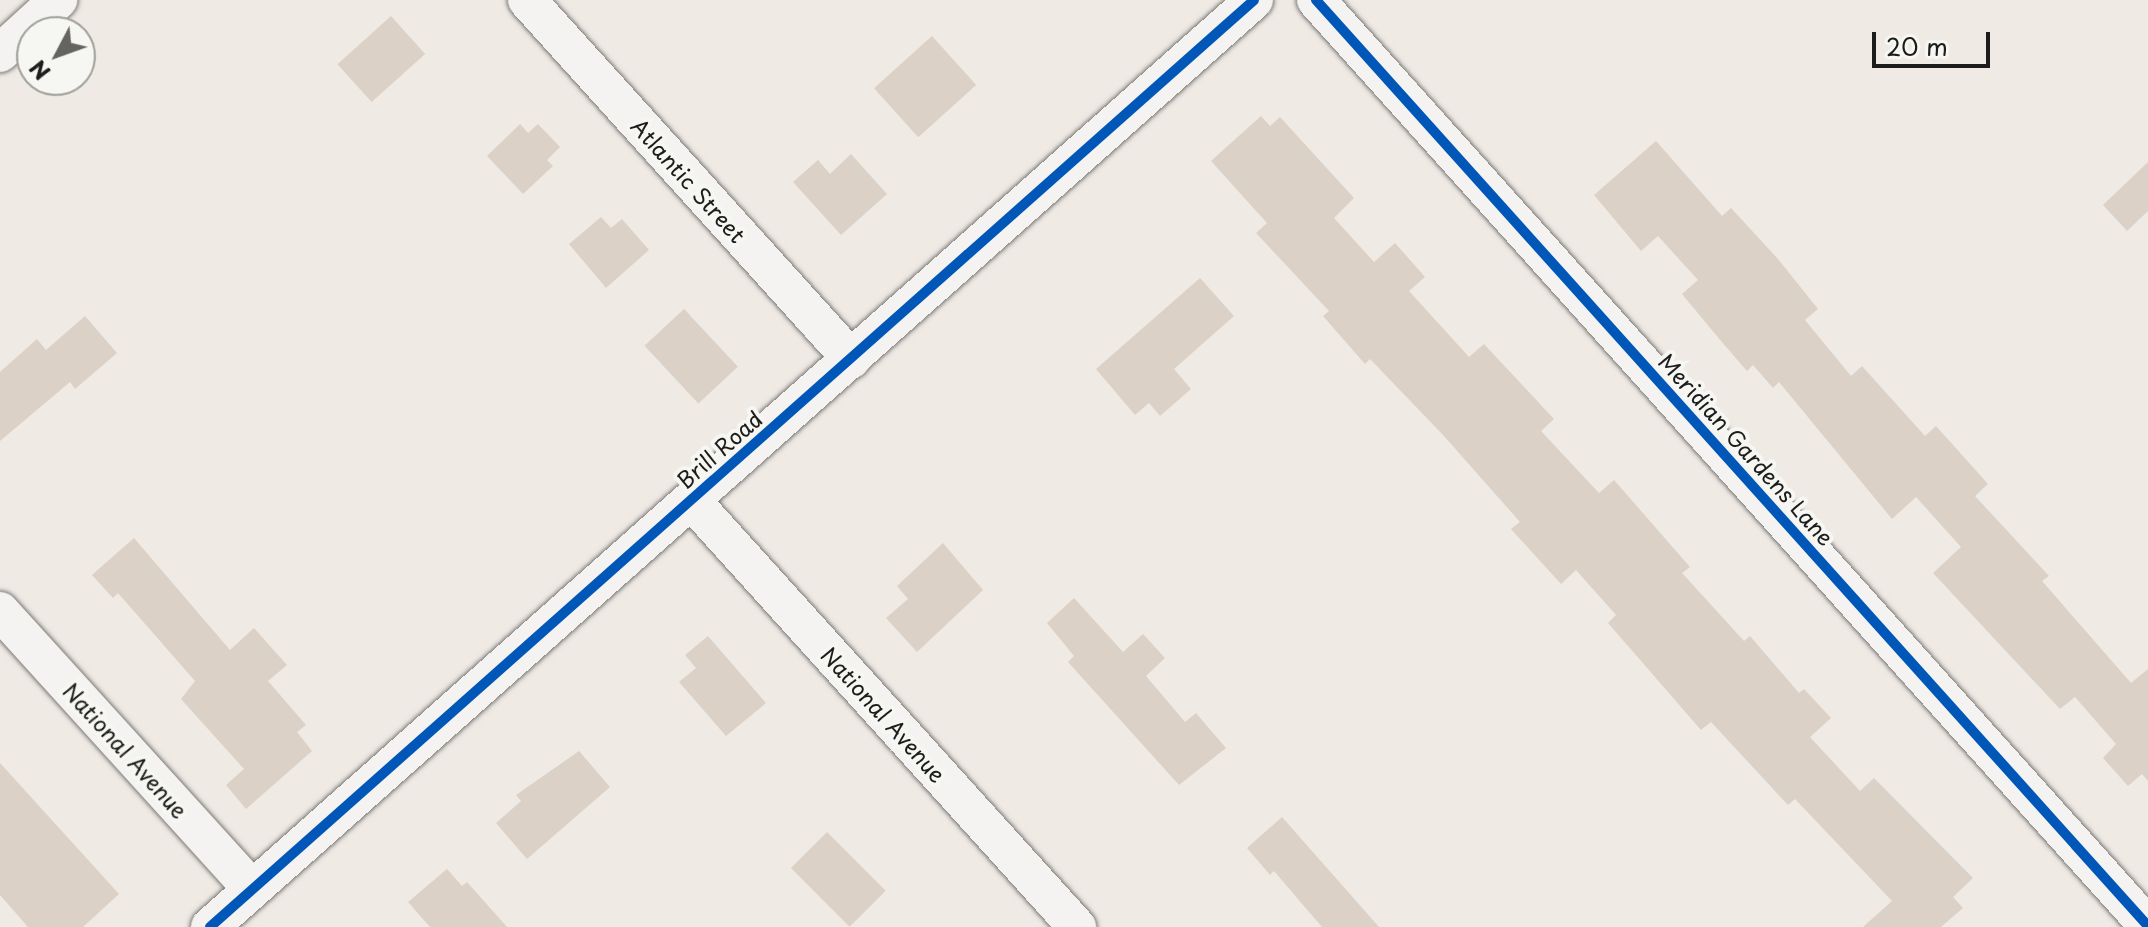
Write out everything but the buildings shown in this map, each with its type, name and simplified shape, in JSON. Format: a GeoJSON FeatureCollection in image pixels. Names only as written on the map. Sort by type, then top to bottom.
{"type":"FeatureCollection","features":[{"type":"Feature","properties":{"kind":"street"},"geometry":{"type":"LineString","coordinates":[[0,53],[58,0]]}},
{"type":"Feature","properties":{"kind":"street","name":"Atlantic Street"},"geometry":{"type":"LineString","coordinates":[[527,0],[851,359]]}},
{"type":"Feature","properties":{"kind":"street","name":"Brill Road"},"geometry":{"type":"LineString","coordinates":[[210,927],[1254,0]]}},
{"type":"Feature","properties":{"kind":"street","name":"Meridian Gardens Lane"},"geometry":{"type":"LineString","coordinates":[[1316,0],[2148,926]]}},
{"type":"Feature","properties":{"kind":"street","name":"National Avenue"},"geometry":{"type":"LineString","coordinates":[[691,500],[1077,927]]}},
{"type":"Feature","properties":{"kind":"street","name":"National Avenue"},"geometry":{"type":"LineString","coordinates":[[0,611],[252,889]]}},
{"type":"Feature","properties":{"kind":"cycle path"},"geometry":{"type":"LineString","coordinates":[[210,927],[1254,0]]}},
{"type":"Feature","properties":{"kind":"cycle path"},"geometry":{"type":"LineString","coordinates":[[1316,0],[2148,926]]}}]}
